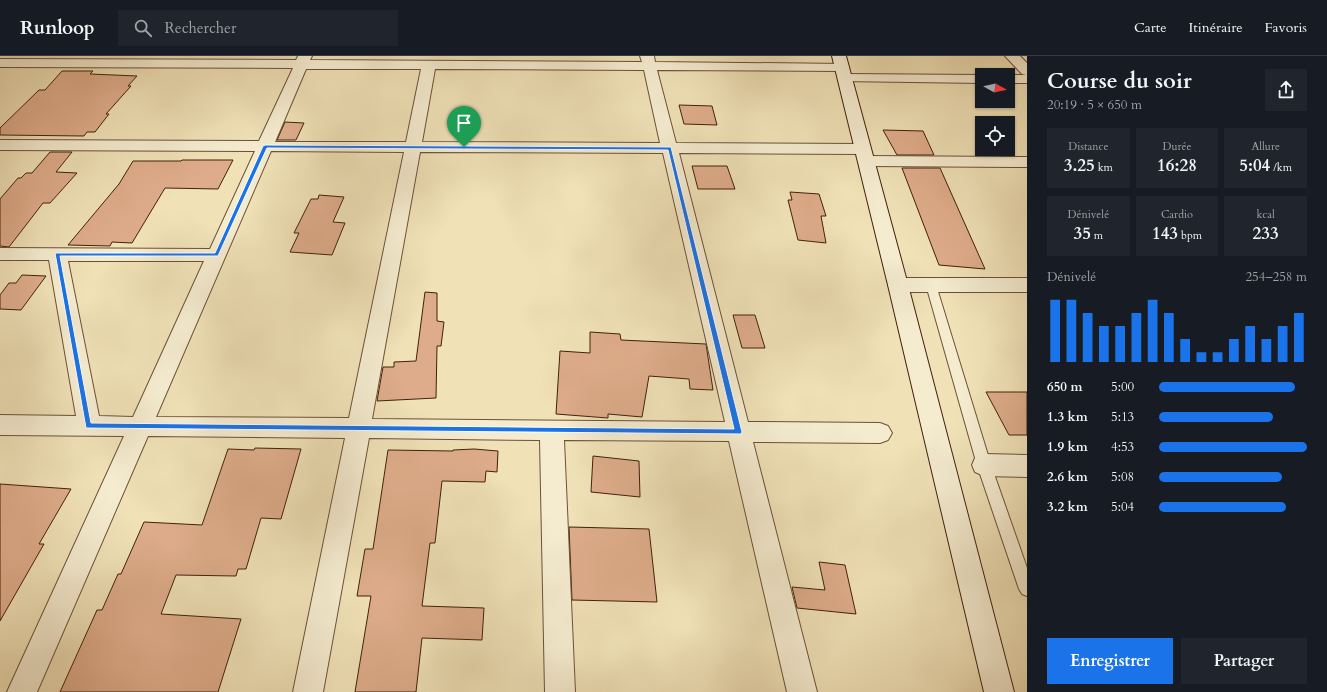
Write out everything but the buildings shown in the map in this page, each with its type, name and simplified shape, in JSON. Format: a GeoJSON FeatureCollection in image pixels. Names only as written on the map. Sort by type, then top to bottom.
{"type":"FeatureCollection","features":[{"type":"Feature","properties":{"kind":"street"},"geometry":{"type":"LineString","coordinates":[[1012,56],[1027,71]]}},
{"type":"Feature","properties":{"kind":"street"},"geometry":{"type":"LineString","coordinates":[[22,692],[303,60]]}},
{"type":"Feature","properties":{"kind":"street"},"geometry":{"type":"LineString","coordinates":[[0,63],[303,60],[429,65],[648,61],[819,62],[842,67],[975,78]]}},
{"type":"Feature","properties":{"kind":"street"},"geometry":{"type":"LineString","coordinates":[[648,61],[802,692]]}},
{"type":"Feature","properties":{"kind":"street"},"geometry":{"type":"LineString","coordinates":[[308,692],[429,65]]}},
{"type":"Feature","properties":{"kind":"street"},"geometry":{"type":"LineString","coordinates":[[842,67],[1000,692]]}},
{"type":"Feature","properties":{"kind":"street"},"geometry":{"type":"LineString","coordinates":[[1015,79],[1027,79]]}},
{"type":"Feature","properties":{"kind":"street"},"geometry":{"type":"LineString","coordinates":[[0,145],[670,148],[1027,162]]}},
{"type":"Feature","properties":{"kind":"street"},"geometry":{"type":"LineString","coordinates":[[0,254],[216,255]]}},
{"type":"Feature","properties":{"kind":"street"},"geometry":{"type":"LineString","coordinates":[[56,254],[88,426]]}},
{"type":"Feature","properties":{"kind":"street"},"geometry":{"type":"LineString","coordinates":[[898,284],[1027,286]]}},
{"type":"Feature","properties":{"kind":"street"},"geometry":{"type":"LineString","coordinates":[[0,425],[880,433]]}},
{"type":"Feature","properties":{"kind":"street"},"geometry":{"type":"LineString","coordinates":[[552,430],[560,692]]}},
{"type":"Feature","properties":{"kind":"street"},"geometry":{"type":"LineString","coordinates":[[984,465],[1027,466]]}},
{"type":"Feature","properties":{"kind":"lane"},"geometry":{"type":"LineString","coordinates":[[931,285],[984,465],[1027,589]]}},
{"type":"Feature","properties":{"kind":"route"},"geometry":{"type":"LineString","coordinates":[[265,146],[464,147],[670,148],[739,432],[88,426],[56,254],[216,255],[265,146]]}}]}
